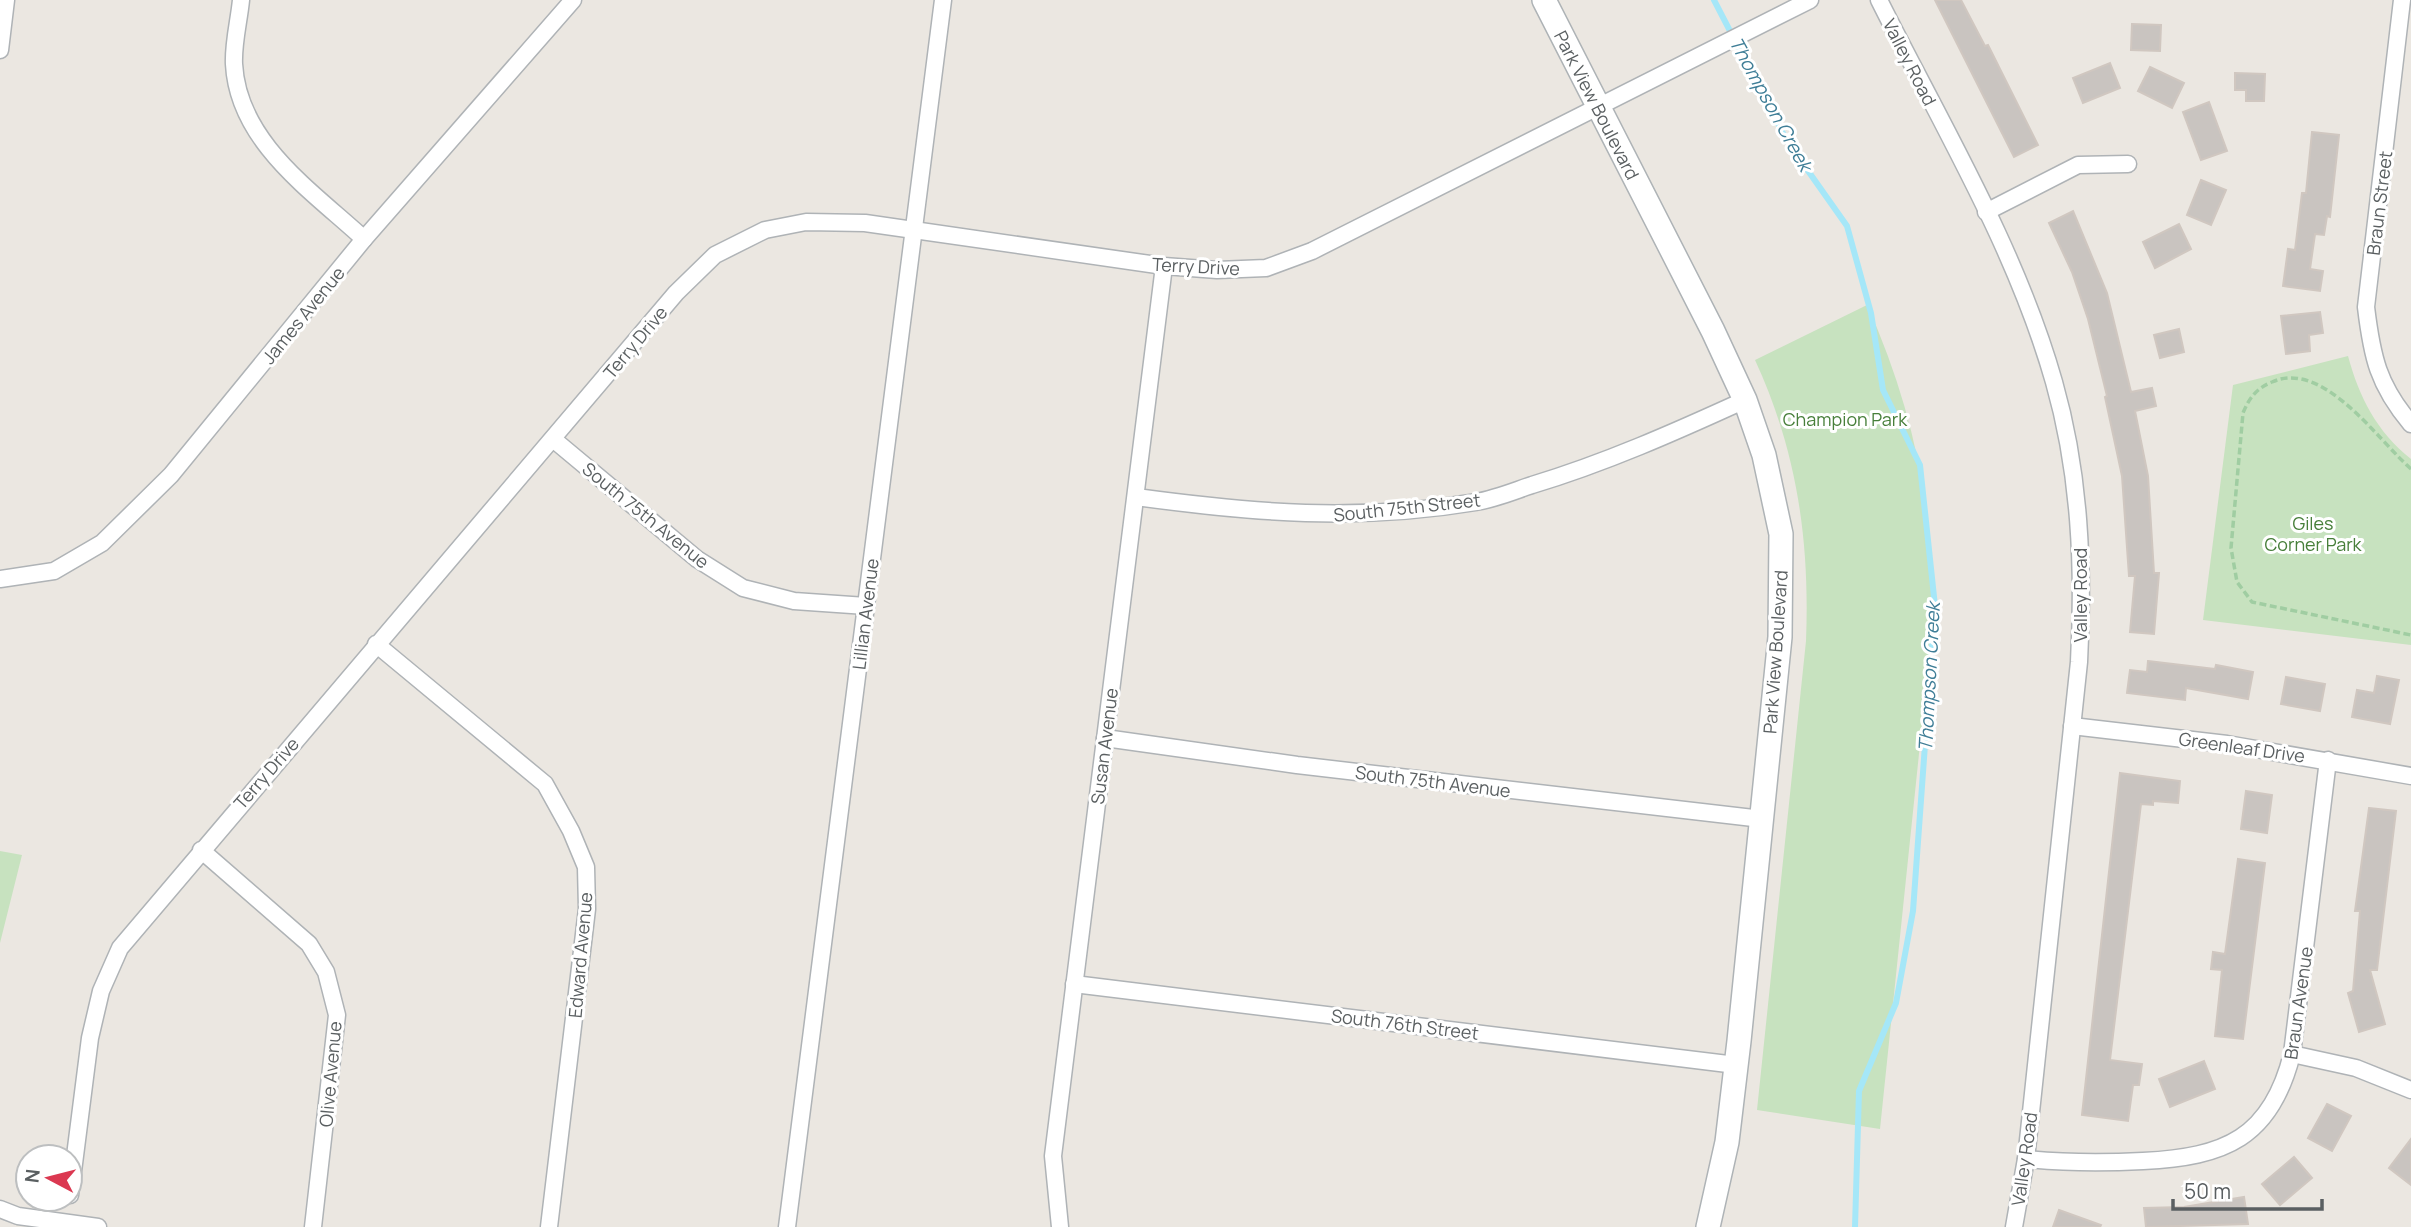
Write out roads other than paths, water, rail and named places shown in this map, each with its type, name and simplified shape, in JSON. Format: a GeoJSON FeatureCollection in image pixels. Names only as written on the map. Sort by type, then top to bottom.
{"type":"FeatureCollection","features":[{"type":"Feature","properties":{"kind":"street"},"geometry":{"type":"LineString","coordinates":[[0,50],[6,0]]}},
{"type":"Feature","properties":{"kind":"street"},"geometry":{"type":"LineString","coordinates":[[241,0],[234,64],[244,110],[261,139],[294,176],[364,239]]}},
{"type":"Feature","properties":{"kind":"street","name":"James Avenue"},"geometry":{"type":"LineString","coordinates":[[0,579],[54,571],[102,543],[171,475],[364,239],[573,0]]}},
{"type":"Feature","properties":{"kind":"street","name":"Lillian Avenue"},"geometry":{"type":"LineString","coordinates":[[787,1227],[943,0]]}},
{"type":"Feature","properties":{"kind":"street","name":"Park View Boulevard"},"geometry":{"type":"LineString","coordinates":[[1544,0],[1713,331],[1745,400],[1764,455],[1781,534],[1780,637],[1762,819],[1727,1142],[1708,1227]]}},
{"type":"Feature","properties":{"kind":"street","name":"Terry Drive"},"geometry":{"type":"LineString","coordinates":[[77,1143],[90,1038],[101,991],[120,948],[676,293],[715,255],[765,230],[806,222],[865,223],[1164,265],[1217,270],[1266,268],[1312,251],[1723,47],[1811,0]]}},
{"type":"Feature","properties":{"kind":"street","name":"Valley Road"},"geometry":{"type":"LineString","coordinates":[[1879,0],[1986,212],[2039,333],[2071,455],[2083,584],[2073,726],[2026,1158],[2014,1227]]}},
{"type":"Feature","properties":{"kind":"street","name":"Braun Street"},"geometry":{"type":"LineString","coordinates":[[2402,0],[2367,307],[2371,348],[2379,379],[2392,401],[2411,424]]}},
{"type":"Feature","properties":{"kind":"street"},"geometry":{"type":"LineString","coordinates":[[1986,212],[2078,165],[2128,163]]}},
{"type":"Feature","properties":{"kind":"street","name":"Susan Avenue"},"geometry":{"type":"LineString","coordinates":[[1060,1227],[1052,1156],[1164,265]]}},
{"type":"Feature","properties":{"kind":"street","name":"South 75th Street"},"geometry":{"type":"LineString","coordinates":[[1136,497],[1238,511],[1319,516],[1397,512],[1478,502],[1633,450],[1745,400]]}},
{"type":"Feature","properties":{"kind":"street","name":"South 75th Avenue"},"geometry":{"type":"LineString","coordinates":[[553,439],[697,559],[743,588],[794,601],[866,606]]}},
{"type":"Feature","properties":{"kind":"street","name":"Edward Avenue"},"geometry":{"type":"LineString","coordinates":[[376,644],[545,784],[571,831],[586,867],[587,909],[549,1227]]}},
{"type":"Feature","properties":{"kind":"street","name":"Greenleaf Drive"},"geometry":{"type":"LineString","coordinates":[[2073,726],[2227,744],[2411,776]]}},
{"type":"Feature","properties":{"kind":"street","name":"South 75th Avenue"},"geometry":{"type":"LineString","coordinates":[[1105,738],[1297,765],[1762,819]]}},
{"type":"Feature","properties":{"kind":"street","name":"Braun Avenue"},"geometry":{"type":"LineString","coordinates":[[2026,1158],[2102,1163],[2178,1159],[2214,1152],[2237,1141],[2258,1124],[2280,1092],[2292,1054],[2328,760]]}},
{"type":"Feature","properties":{"kind":"street","name":"Olive Avenue"},"geometry":{"type":"LineString","coordinates":[[201,850],[309,944],[326,972],[337,1015],[313,1227]]}},
{"type":"Feature","properties":{"kind":"street","name":"South 76th Street"},"geometry":{"type":"LineString","coordinates":[[1074,984],[1736,1065]]}},
{"type":"Feature","properties":{"kind":"street"},"geometry":{"type":"LineString","coordinates":[[2292,1054],[2356,1068],[2411,1090]]}},
{"type":"Feature","properties":{"kind":"street"},"geometry":{"type":"LineString","coordinates":[[0,1209],[18,1216],[66,1225],[98,1227]]}},
{"type":"Feature","properties":{"kind":"waterway","name":"Thompson Creek"},"geometry":{"type":"LineString","coordinates":[[1714,0],[1787,141],[1847,226],[1871,313],[1883,390],[1920,465],[1935,606],[1913,911],[1896,1003],[1859,1091],[1855,1227]]}},
{"type":"Feature","properties":{"kind":"park label","name":"Champion Park"},"geometry":{"type":"Point","coordinates":[1845,419]}},
{"type":"Feature","properties":{"kind":"park label","name":"Giles Corner Park"},"geometry":{"type":"Point","coordinates":[2313,533]}}]}
